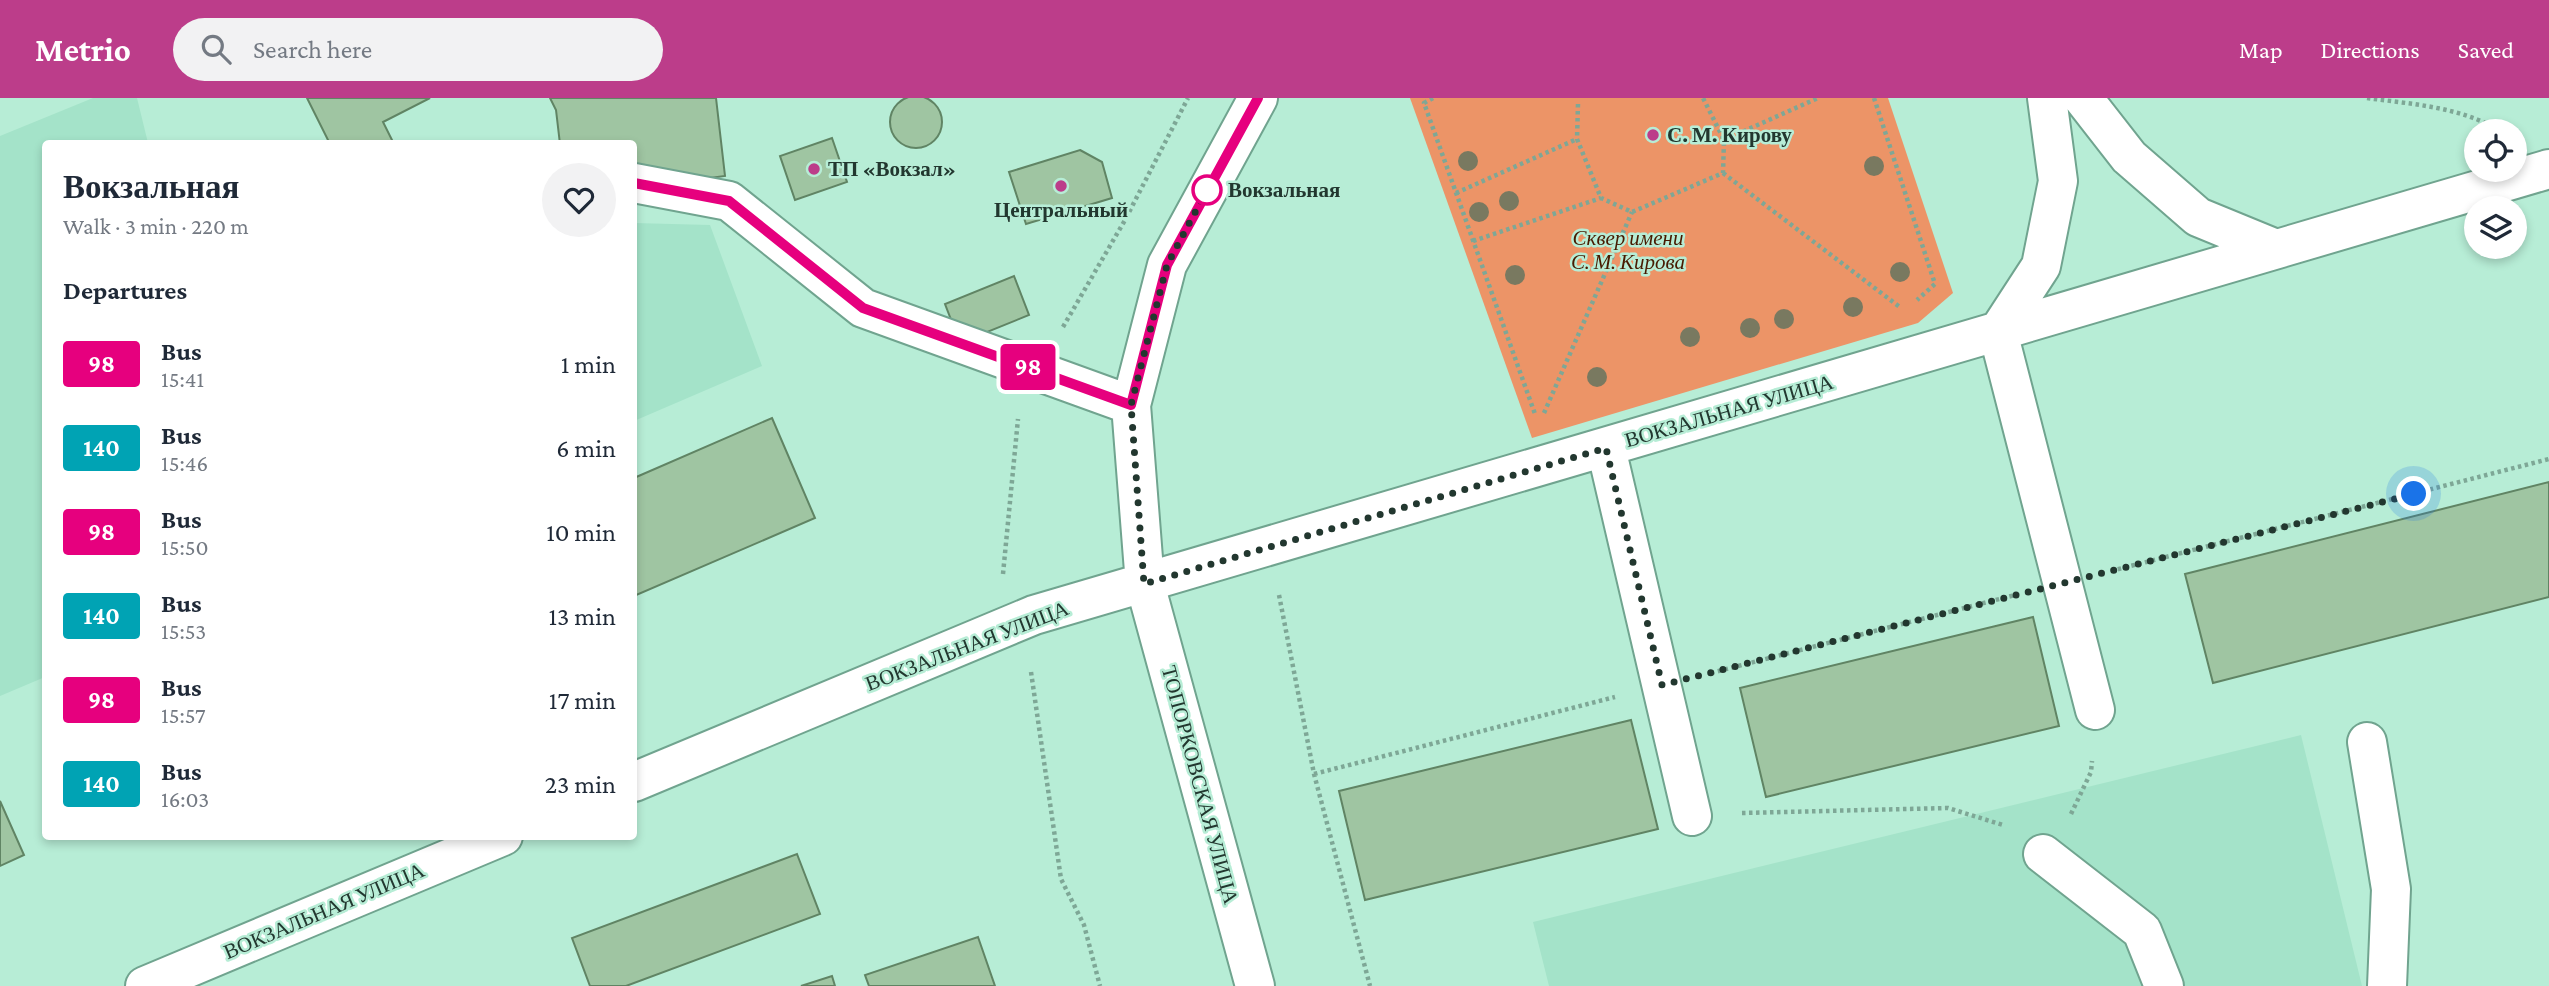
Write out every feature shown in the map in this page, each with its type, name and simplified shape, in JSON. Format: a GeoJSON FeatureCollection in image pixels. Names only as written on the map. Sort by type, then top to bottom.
{"type":"FeatureCollection","features":[{"type":"Feature","properties":{"kind":"street","name":"ТОПОРКОВСКАЯ УЛИЦА"},"geometry":{"type":"LineString","coordinates":[[1255,986],[1144,584],[1131,405],[1167,265],[1258,98]]}},
{"type":"Feature","properties":{"kind":"street"},"geometry":{"type":"LineString","coordinates":[[2047,98],[2058,181],[2041,266],[1998,332],[2095,710]]}},
{"type":"Feature","properties":{"kind":"street"},"geometry":{"type":"LineString","coordinates":[[2083,98],[2129,156],[2199,217],[2276,249]]}},
{"type":"Feature","properties":{"kind":"street","name":"ВОКЗАЛЬНАЯ УЛИЦА"},"geometry":{"type":"LineString","coordinates":[[637,781],[1034,615],[2549,169]]}},
{"type":"Feature","properties":{"kind":"street"},"geometry":{"type":"LineString","coordinates":[[637,184],[729,201],[863,308],[1131,405]]}},
{"type":"Feature","properties":{"kind":"street"},"geometry":{"type":"LineString","coordinates":[[1606,448],[1692,816]]}},
{"type":"Feature","properties":{"kind":"street"},"geometry":{"type":"LineString","coordinates":[[2367,743],[2391,889],[2387,986]]}},
{"type":"Feature","properties":{"kind":"street","name":"ВОКЗАЛЬНАЯ УЛИЦА"},"geometry":{"type":"LineString","coordinates":[[145,986],[493,840]]}},
{"type":"Feature","properties":{"kind":"street"},"geometry":{"type":"LineString","coordinates":[[2043,854],[2141,931],[2164,986]]}},
{"type":"Feature","properties":{"kind":"path"},"geometry":{"type":"LineString","coordinates":[[1433,98],[1424,103],[1539,424],[1632,212],[1723,173]]}},
{"type":"Feature","properties":{"kind":"path"},"geometry":{"type":"LineString","coordinates":[[1703,98],[1724,139],[1723,173]]}},
{"type":"Feature","properties":{"kind":"path"},"geometry":{"type":"LineString","coordinates":[[1724,139],[1818,98]]}},
{"type":"Feature","properties":{"kind":"path"},"geometry":{"type":"LineString","coordinates":[[1874,98],[1935,284],[1915,302]]}},
{"type":"Feature","properties":{"kind":"path"},"geometry":{"type":"LineString","coordinates":[[2367,98],[2433,107],[2473,119]]}},
{"type":"Feature","properties":{"kind":"path"},"geometry":{"type":"LineString","coordinates":[[1578,104],[1577,139],[1601,198]]}},
{"type":"Feature","properties":{"kind":"path"},"geometry":{"type":"LineString","coordinates":[[1456,192],[1577,139]]}},
{"type":"Feature","properties":{"kind":"path"},"geometry":{"type":"LineString","coordinates":[[1723,173],[1905,311],[1899,316]]}},
{"type":"Feature","properties":{"kind":"path"},"geometry":{"type":"LineString","coordinates":[[1473,241],[1601,198],[1632,212]]}},
{"type":"Feature","properties":{"kind":"path"},"geometry":{"type":"LineString","coordinates":[[1314,774],[2549,459]]}},
{"type":"Feature","properties":{"kind":"path"},"geometry":{"type":"LineString","coordinates":[[1276,583],[1314,774],[1370,986]]}},
{"type":"Feature","properties":{"kind":"path"},"geometry":{"type":"LineString","coordinates":[[1031,671],[1061,879],[1084,925],[1100,986]]}},
{"type":"Feature","properties":{"kind":"path"},"geometry":{"type":"LineString","coordinates":[[1692,816],[1948,808],[2020,831],[2043,854],[2065,825],[2091,772],[2095,710]]}},
{"type":"Feature","properties":{"kind":"shaded area"},"geometry":{"type":"Polygon","coordinates":[[[93,98],[137,98],[147,140],[42,140],[42,678],[0,696],[0,136],[93,98]]]}},
{"type":"Feature","properties":{"kind":"shaded area"},"geometry":{"type":"Polygon","coordinates":[[[637,223],[710,225],[762,366],[637,420],[637,223]]]}},
{"type":"Feature","properties":{"kind":"shaded area"},"geometry":{"type":"Polygon","coordinates":[[[2301,735],[2362,986],[1549,986],[1533,922],[2301,735]]]}},
{"type":"Feature","properties":{"kind":"green space","name":"Сквер имени С. М. Кирова"},"geometry":{"type":"Polygon","coordinates":[[[1410,98],[1888,98],[1953,293],[1918,323],[1532,438],[1410,98]]]}},
{"type":"Feature","properties":{"kind":"building"},"geometry":{"type":"Polygon","coordinates":[[[916,96],[926,98],[934,104],[940,112],[940,132],[934,140],[926,146],[916,148],[906,146],[898,140],[892,132],[890,122],[892,112],[898,104],[906,98],[916,96]]]}},
{"type":"Feature","properties":{"kind":"building"},"geometry":{"type":"Polygon","coordinates":[[[307,98],[430,98],[383,122],[392,140],[328,140],[307,98]]]}},
{"type":"Feature","properties":{"kind":"building"},"geometry":{"type":"Polygon","coordinates":[[[550,98],[716,98],[725,176],[637,188],[637,140],[560,140],[556,110],[550,98]]]}},
{"type":"Feature","properties":{"kind":"building","name":"ТП «Вокзал»"},"geometry":{"type":"Polygon","coordinates":[[[832,138],[847,182],[795,200],[780,156],[832,138]]]}},
{"type":"Feature","properties":{"kind":"building"},"geometry":{"type":"Polygon","coordinates":[[[1080,150],[1102,162],[1112,198],[1026,224],[1009,172],[1080,150]]]}},
{"type":"Feature","properties":{"kind":"building"},"geometry":{"type":"Polygon","coordinates":[[[1014,276],[1029,315],[960,343],[945,304],[1014,276]]]}},
{"type":"Feature","properties":{"kind":"building"},"geometry":{"type":"Polygon","coordinates":[[[772,418],[815,518],[637,595],[637,477],[772,418]]]}},
{"type":"Feature","properties":{"kind":"building"},"geometry":{"type":"Polygon","coordinates":[[[2549,482],[2549,597],[2213,683],[2185,574],[2549,482]]]}},
{"type":"Feature","properties":{"kind":"building"},"geometry":{"type":"Polygon","coordinates":[[[2033,617],[2059,726],[1766,797],[1740,688],[2033,617]]]}},
{"type":"Feature","properties":{"kind":"building"},"geometry":{"type":"Polygon","coordinates":[[[1631,720],[1658,829],[1365,900],[1339,791],[1631,720]]]}},
{"type":"Feature","properties":{"kind":"building"},"geometry":{"type":"Polygon","coordinates":[[[0,801],[24,855],[0,866],[0,801]]]}},
{"type":"Feature","properties":{"kind":"building"},"geometry":{"type":"Polygon","coordinates":[[[797,854],[820,914],[626,986],[590,986],[572,938],[797,854]]]}},
{"type":"Feature","properties":{"kind":"building"},"geometry":{"type":"Polygon","coordinates":[[[978,937],[995,986],[869,986],[865,975],[978,937]]]}},
{"type":"Feature","properties":{"kind":"building"},"geometry":{"type":"Polygon","coordinates":[[[832,976],[835,986],[801,986],[832,976]]]}},
{"type":"Feature","properties":{"kind":"bus line","name":"98"},"geometry":{"type":"LineString","coordinates":[[637,184],[729,201],[863,308],[1131,405],[1167,265],[1258,98]]}},
{"type":"Feature","properties":{"kind":"place","name":"С. М. Кирову"},"geometry":{"type":"Point","coordinates":[1653,135]}},
{"type":"Feature","properties":{"kind":"place","name":"ТП «Вокзал»"},"geometry":{"type":"Point","coordinates":[814,169]}},
{"type":"Feature","properties":{"kind":"place","name":"Центральный"},"geometry":{"type":"Point","coordinates":[1061,186]}},
{"type":"Feature","properties":{"kind":"place","name":"Вокзальная"},"geometry":{"type":"Point","coordinates":[1207,190]}},
{"type":"Feature","properties":{"kind":"route"},"geometry":{"type":"LineString","coordinates":[[1207,190],[1167,265],[1131,405],[1144,584],[1606,448],[1662,685],[2414,494]]}}]}
